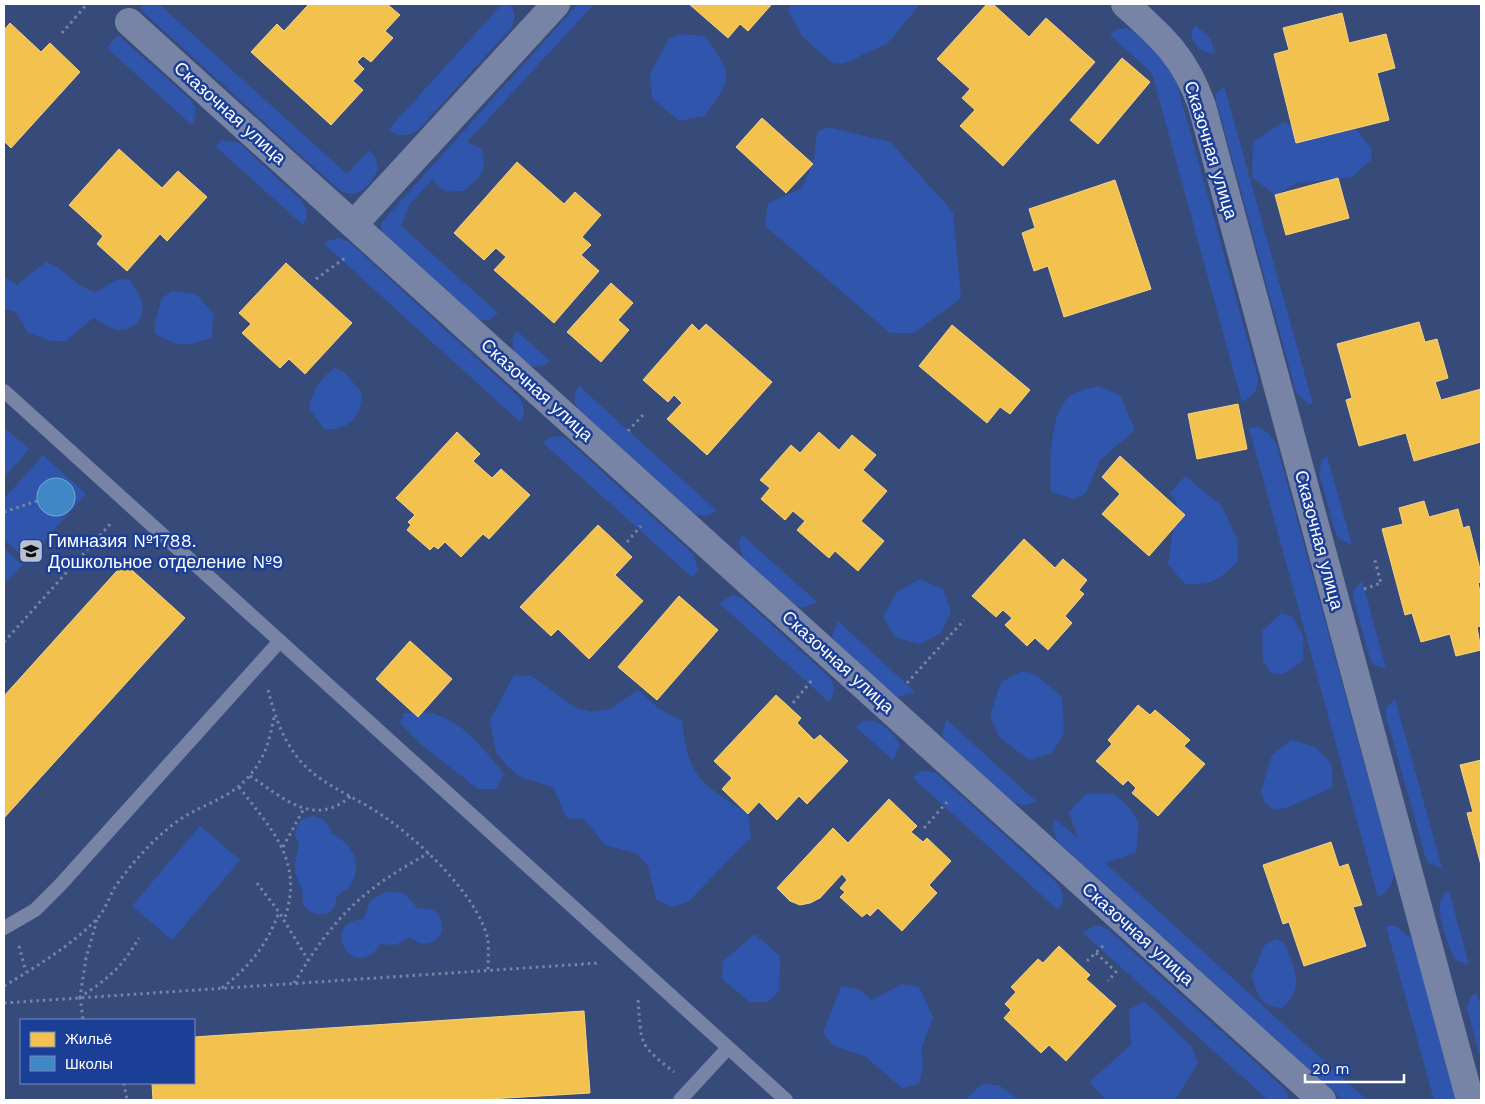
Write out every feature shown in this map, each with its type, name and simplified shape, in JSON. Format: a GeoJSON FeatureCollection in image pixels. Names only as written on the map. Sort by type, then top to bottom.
{"type":"FeatureCollection","features":[{"type":"Feature","properties":{"kind":"street"},"geometry":{"type":"LineString","coordinates":[[354,224],[556,4]]}},
{"type":"Feature","properties":{"kind":"street","name":"Сказочная улица"},"geometry":{"type":"LineString","coordinates":[[1125,4],[1159,35],[1179,57],[1193,81],[1202,106],[1470,1100]]}},
{"type":"Feature","properties":{"kind":"street","name":"Сказочная улица"},"geometry":{"type":"LineString","coordinates":[[129,22],[1322,1100]]}},
{"type":"Feature","properties":{"kind":"lane"},"geometry":{"type":"LineString","coordinates":[[4,392],[786,1100]]}},
{"type":"Feature","properties":{"kind":"lane"},"geometry":{"type":"LineString","coordinates":[[4,928],[35,910],[61,884],[280,641]]}},
{"type":"Feature","properties":{"kind":"lane"},"geometry":{"type":"LineString","coordinates":[[680,1100],[728,1048]]}},
{"type":"Feature","properties":{"kind":"path"},"geometry":{"type":"LineString","coordinates":[[62,33],[87,4]]}},
{"type":"Feature","properties":{"kind":"path"},"geometry":{"type":"LineString","coordinates":[[4,512],[37,501]]}},
{"type":"Feature","properties":{"kind":"path"},"geometry":{"type":"LineString","coordinates":[[4,642],[128,504]]}},
{"type":"Feature","properties":{"kind":"path"},"geometry":{"type":"LineString","coordinates":[[1355,591],[1381,583],[1374,557]]}},
{"type":"Feature","properties":{"kind":"path"},"geometry":{"type":"LineString","coordinates":[[906,683],[964,620]]}},
{"type":"Feature","properties":{"kind":"path"},"geometry":{"type":"LineString","coordinates":[[261,662],[274,716],[284,737],[303,764],[333,788],[350,796],[397,826],[429,853],[462,892],[480,919],[488,940],[488,971]]}},
{"type":"Feature","properties":{"kind":"path"},"geometry":{"type":"LineString","coordinates":[[83,1019],[80,997],[86,958],[98,918],[129,868],[154,841],[196,808],[214,802],[239,787],[250,776],[264,755],[270,739],[274,716]]}},
{"type":"Feature","properties":{"kind":"path"},"geometry":{"type":"LineString","coordinates":[[250,776],[303,810],[326,810],[339,806],[350,796]]}},
{"type":"Feature","properties":{"kind":"path"},"geometry":{"type":"LineString","coordinates":[[239,787],[283,847],[291,873],[291,891],[284,920]]}},
{"type":"Feature","properties":{"kind":"path"},"geometry":{"type":"LineString","coordinates":[[283,847],[303,810]]}},
{"type":"Feature","properties":{"kind":"path"},"geometry":{"type":"LineString","coordinates":[[294,983],[337,920],[357,900],[386,876],[429,853]]}},
{"type":"Feature","properties":{"kind":"path"},"geometry":{"type":"LineString","coordinates":[[257,883],[279,912],[308,960]]}},
{"type":"Feature","properties":{"kind":"path"},"geometry":{"type":"LineString","coordinates":[[222,988],[245,970],[262,950],[279,912]]}},
{"type":"Feature","properties":{"kind":"path"},"geometry":{"type":"LineString","coordinates":[[4,986],[62,949],[98,918]]}},
{"type":"Feature","properties":{"kind":"path"},"geometry":{"type":"LineString","coordinates":[[80,997],[108,979],[118,970],[139,938]]}},
{"type":"Feature","properties":{"kind":"path"},"geometry":{"type":"LineString","coordinates":[[1096,953],[1116,972],[1108,981]]}},
{"type":"Feature","properties":{"kind":"path"},"geometry":{"type":"LineString","coordinates":[[4,1003],[632,961]]}},
{"type":"Feature","properties":{"kind":"path"},"geometry":{"type":"LineString","coordinates":[[636,992],[642,1043],[648,1052],[678,1075]]}},
{"type":"Feature","properties":{"kind":"path"},"geometry":{"type":"LineString","coordinates":[[124,1084],[128,1100]]}},
{"type":"Feature","properties":{"kind":"shaded area"},"geometry":{"type":"Polygon","coordinates":[[[145,4],[159,4],[347,174],[369,150],[376,159],[378,169],[367,187],[362,191],[351,194],[338,189],[140,9],[145,4]]]}},
{"type":"Feature","properties":{"kind":"shaded area"},"geometry":{"type":"Polygon","coordinates":[[[502,4],[509,4],[513,10],[514,19],[511,28],[418,130],[403,135],[388,130],[502,4]]]}},
{"type":"Feature","properties":{"kind":"shaded area"},"geometry":{"type":"Polygon","coordinates":[[[578,4],[594,4],[467,142],[482,149],[484,164],[478,177],[464,191],[446,191],[439,187],[433,179],[410,204],[401,226],[498,313],[490,320],[481,320],[475,317],[385,235],[381,230],[381,223],[578,4]]]}},
{"type":"Feature","properties":{"kind":"shaded area"},"geometry":{"type":"Polygon","coordinates":[[[791,4],[920,4],[888,43],[843,64],[831,62],[803,37],[788,11],[791,4]]]}},
{"type":"Feature","properties":{"kind":"shaded area"},"geometry":{"type":"Polygon","coordinates":[[[1195,25],[1211,39],[1215,54],[1199,49],[1196,45],[1192,35],[1195,25]]]}},
{"type":"Feature","properties":{"kind":"shaded area"},"geometry":{"type":"Polygon","coordinates":[[[1126,28],[1142,37],[1156,50],[1173,73],[1176,81],[1258,378],[1254,393],[1242,402],[1152,73],[1110,35],[1117,29],[1126,28]]]}},
{"type":"Feature","properties":{"kind":"shaded area"},"geometry":{"type":"Polygon","coordinates":[[[681,34],[705,36],[721,60],[726,76],[721,93],[704,116],[679,121],[652,98],[650,73],[669,39],[681,34]]]}},
{"type":"Feature","properties":{"kind":"shaded area"},"geometry":{"type":"Polygon","coordinates":[[[118,35],[192,101],[196,113],[192,125],[107,48],[118,35]]]}},
{"type":"Feature","properties":{"kind":"shaded area"},"geometry":{"type":"Polygon","coordinates":[[[1224,86],[1313,404],[1308,404],[1296,392],[1216,100],[1216,94],[1224,86]]]}},
{"type":"Feature","properties":{"kind":"shaded area"},"geometry":{"type":"Polygon","coordinates":[[[1283,122],[1315,136],[1350,122],[1372,149],[1371,160],[1352,177],[1297,183],[1275,195],[1252,177],[1253,142],[1283,122]]]}},
{"type":"Feature","properties":{"kind":"shaded area"},"geometry":{"type":"Polygon","coordinates":[[[828,127],[890,142],[953,212],[961,298],[914,333],[890,333],[765,226],[768,203],[802,188],[813,164],[817,132],[828,127]]]}},
{"type":"Feature","properties":{"kind":"shaded area"},"geometry":{"type":"Polygon","coordinates":[[[222,140],[239,143],[302,201],[307,213],[303,225],[216,147],[222,140]]]}},
{"type":"Feature","properties":{"kind":"shaded area"},"geometry":{"type":"Polygon","coordinates":[[[340,238],[349,242],[518,396],[524,409],[520,422],[324,244],[340,238]]]}},
{"type":"Feature","properties":{"kind":"shaded area"},"geometry":{"type":"Polygon","coordinates":[[[46,262],[60,269],[82,287],[96,292],[116,280],[129,279],[141,300],[142,312],[138,322],[129,328],[117,330],[93,318],[66,341],[52,341],[28,333],[16,312],[4,309],[4,276],[17,285],[46,262]]]}},
{"type":"Feature","properties":{"kind":"shaded area"},"geometry":{"type":"Polygon","coordinates":[[[172,291],[196,294],[213,313],[212,337],[195,343],[177,344],[155,334],[155,322],[162,298],[172,291]]]}},
{"type":"Feature","properties":{"kind":"shaded area"},"geometry":{"type":"Polygon","coordinates":[[[517,331],[550,361],[543,365],[535,366],[521,360],[513,347],[513,339],[517,331]]]}},
{"type":"Feature","properties":{"kind":"shaded area"},"geometry":{"type":"Polygon","coordinates":[[[335,368],[345,373],[362,393],[361,401],[356,415],[347,425],[333,429],[324,429],[309,409],[310,403],[317,386],[335,368]]]}},
{"type":"Feature","properties":{"kind":"shaded area"},"geometry":{"type":"Polygon","coordinates":[[[579,386],[717,511],[704,516],[692,512],[578,409],[575,398],[579,386]]]}},
{"type":"Feature","properties":{"kind":"shaded area"},"geometry":{"type":"Polygon","coordinates":[[[1098,386],[1120,395],[1135,430],[1100,460],[1085,494],[1074,499],[1051,492],[1052,438],[1059,411],[1066,400],[1075,393],[1098,386]]]}},
{"type":"Feature","properties":{"kind":"shaded area"},"geometry":{"type":"Polygon","coordinates":[[[4,427],[29,449],[4,478],[4,427]]]}},
{"type":"Feature","properties":{"kind":"shaded area"},"geometry":{"type":"Polygon","coordinates":[[[1259,427],[1268,433],[1276,443],[1394,872],[1390,887],[1378,897],[1249,428],[1259,427]]]}},
{"type":"Feature","properties":{"kind":"shaded area"},"geometry":{"type":"Polygon","coordinates":[[[556,436],[565,438],[693,554],[698,570],[693,578],[542,442],[556,436]]]}},
{"type":"Feature","properties":{"kind":"shaded area"},"geometry":{"type":"Polygon","coordinates":[[[43,455],[86,494],[27,560],[4,539],[4,499],[43,455]]]}},
{"type":"Feature","properties":{"kind":"shaded area"},"geometry":{"type":"Polygon","coordinates":[[[1327,456],[1352,545],[1338,538],[1335,531],[1319,473],[1322,460],[1327,456]]]}},
{"type":"Feature","properties":{"kind":"shaded area"},"geometry":{"type":"Polygon","coordinates":[[[1185,476],[1222,506],[1237,539],[1238,561],[1220,577],[1201,584],[1185,584],[1168,564],[1177,503],[1170,493],[1185,476]]]}},
{"type":"Feature","properties":{"kind":"shaded area"},"geometry":{"type":"Polygon","coordinates":[[[742,535],[817,602],[803,608],[795,605],[743,558],[739,542],[742,535]]]}},
{"type":"Feature","properties":{"kind":"shaded area"},"geometry":{"type":"Polygon","coordinates":[[[4,548],[22,565],[4,585],[4,548]]]}},
{"type":"Feature","properties":{"kind":"shaded area"},"geometry":{"type":"Polygon","coordinates":[[[920,579],[943,589],[951,612],[941,633],[919,644],[895,637],[883,617],[897,592],[920,579]]]}},
{"type":"Feature","properties":{"kind":"shaded area"},"geometry":{"type":"Polygon","coordinates":[[[1362,581],[1386,669],[1375,665],[1370,659],[1353,592],[1362,581]]]}},
{"type":"Feature","properties":{"kind":"shaded area"},"geometry":{"type":"Polygon","coordinates":[[[733,595],[743,599],[829,677],[834,689],[829,702],[719,603],[733,595]]]}},
{"type":"Feature","properties":{"kind":"shaded area"},"geometry":{"type":"Polygon","coordinates":[[[1281,613],[1292,616],[1303,636],[1303,661],[1283,674],[1271,673],[1263,661],[1262,631],[1281,613]]]}},
{"type":"Feature","properties":{"kind":"shaded area"},"geometry":{"type":"Polygon","coordinates":[[[838,621],[915,692],[899,697],[892,693],[836,643],[832,636],[838,621]]]}},
{"type":"Feature","properties":{"kind":"shaded area"},"geometry":{"type":"Polygon","coordinates":[[[1022,671],[1035,674],[1062,697],[1064,733],[1052,753],[1029,760],[999,737],[990,715],[1001,682],[1022,671]]]}},
{"type":"Feature","properties":{"kind":"shaded area"},"geometry":{"type":"Polygon","coordinates":[[[514,675],[532,676],[576,708],[592,712],[610,709],[638,690],[658,708],[682,721],[688,756],[693,768],[708,787],[748,814],[751,837],[688,902],[672,907],[656,899],[648,866],[638,854],[605,845],[584,819],[567,818],[553,787],[520,777],[507,766],[496,752],[490,720],[514,675]]]}},
{"type":"Feature","properties":{"kind":"shaded area"},"geometry":{"type":"Polygon","coordinates":[[[1395,699],[1442,868],[1430,864],[1426,859],[1386,715],[1386,708],[1395,699]]]}},
{"type":"Feature","properties":{"kind":"shaded area"},"geometry":{"type":"Polygon","coordinates":[[[404,713],[434,714],[458,725],[483,748],[504,774],[496,789],[478,789],[423,746],[400,723],[404,713]]]}},
{"type":"Feature","properties":{"kind":"shaded area"},"geometry":{"type":"Polygon","coordinates":[[[946,719],[1036,801],[1024,805],[1012,801],[948,744],[942,735],[946,719]]]}},
{"type":"Feature","properties":{"kind":"shaded area"},"geometry":{"type":"Polygon","coordinates":[[[870,720],[879,723],[887,729],[900,745],[893,760],[856,727],[862,722],[870,720]]]}},
{"type":"Feature","properties":{"kind":"shaded area"},"geometry":{"type":"Polygon","coordinates":[[[1291,740],[1315,747],[1332,764],[1332,788],[1288,807],[1275,810],[1265,803],[1261,791],[1272,755],[1291,740]]]}},
{"type":"Feature","properties":{"kind":"shaded area"},"geometry":{"type":"Polygon","coordinates":[[[919,772],[936,773],[1058,884],[1063,897],[1058,910],[913,778],[919,772]]]}},
{"type":"Feature","properties":{"kind":"shaded area"},"geometry":{"type":"Polygon","coordinates":[[[1113,793],[1128,807],[1136,819],[1138,825],[1137,842],[1135,853],[1105,863],[1367,1100],[1343,1100],[1057,841],[1052,826],[1056,820],[1078,838],[1069,812],[1086,794],[1113,793]]]}},
{"type":"Feature","properties":{"kind":"shaded area"},"geometry":{"type":"Polygon","coordinates":[[[313,816],[325,821],[332,834],[350,848],[356,861],[355,876],[351,884],[336,898],[332,910],[324,914],[315,913],[303,905],[302,890],[295,873],[299,845],[295,836],[297,826],[303,819],[313,816]]]}},
{"type":"Feature","properties":{"kind":"shaded area"},"geometry":{"type":"Polygon","coordinates":[[[200,826],[240,860],[172,940],[132,906],[200,826]]]}},
{"type":"Feature","properties":{"kind":"shaded area"},"geometry":{"type":"Polygon","coordinates":[[[387,891],[405,894],[418,909],[429,909],[438,914],[442,922],[441,934],[434,941],[426,944],[422,944],[410,937],[395,945],[380,944],[370,955],[360,958],[351,955],[341,939],[343,930],[350,923],[364,919],[370,901],[387,891]]]}},
{"type":"Feature","properties":{"kind":"shaded area"},"geometry":{"type":"Polygon","coordinates":[[[1449,891],[1469,965],[1456,960],[1452,954],[1441,920],[1440,902],[1449,891]]]}},
{"type":"Feature","properties":{"kind":"shaded area"},"geometry":{"type":"Polygon","coordinates":[[[1098,925],[1108,929],[1285,1089],[1289,1100],[1268,1100],[1082,932],[1098,925]]]}},
{"type":"Feature","properties":{"kind":"shaded area"},"geometry":{"type":"Polygon","coordinates":[[[1386,926],[1396,926],[1413,940],[1457,1100],[1434,1100],[1386,926]]]}},
{"type":"Feature","properties":{"kind":"shaded area"},"geometry":{"type":"Polygon","coordinates":[[[755,934],[780,956],[779,991],[768,1002],[750,1002],[722,979],[723,961],[755,934]]]}},
{"type":"Feature","properties":{"kind":"shaded area"},"geometry":{"type":"Polygon","coordinates":[[[1275,939],[1285,944],[1296,978],[1294,993],[1282,1008],[1269,1005],[1261,999],[1251,976],[1265,945],[1275,939]]]}},
{"type":"Feature","properties":{"kind":"shaded area"},"geometry":{"type":"Polygon","coordinates":[[[902,984],[919,987],[933,1017],[921,1049],[923,1067],[919,1084],[902,1088],[865,1056],[834,1046],[823,1033],[841,986],[858,989],[872,1000],[902,984]]]}},
{"type":"Feature","properties":{"kind":"shaded area"},"geometry":{"type":"Polygon","coordinates":[[[1477,993],[1481,1008],[1481,1061],[1467,1008],[1472,995],[1477,993]]]}},
{"type":"Feature","properties":{"kind":"shaded area"},"geometry":{"type":"Polygon","coordinates":[[[1144,1001],[1192,1047],[1198,1063],[1175,1100],[1106,1100],[1089,1082],[1131,1045],[1129,1010],[1144,1001]]]}},
{"type":"Feature","properties":{"kind":"shaded area"},"geometry":{"type":"Polygon","coordinates":[[[982,1084],[999,1085],[1018,1100],[966,1100],[982,1084]]]}},
{"type":"Feature","properties":{"kind":"building: Жильё"},"geometry":{"type":"Polygon","coordinates":[[[309,4],[387,4],[400,15],[385,31],[393,38],[371,62],[363,56],[357,62],[364,69],[353,81],[363,90],[331,125],[251,52],[277,24],[284,31],[309,4]]]}},
{"type":"Feature","properties":{"kind":"building: Жильё"},"geometry":{"type":"Polygon","coordinates":[[[689,4],[772,4],[748,31],[740,24],[728,38],[689,4]]]}},
{"type":"Feature","properties":{"kind":"building: Жильё"},"geometry":{"type":"Polygon","coordinates":[[[987,4],[993,4],[1029,37],[1046,18],[1095,62],[1003,166],[960,126],[975,110],[962,98],[970,89],[937,59],[987,4]]]}},
{"type":"Feature","properties":{"kind":"building: Жильё"},"geometry":{"type":"Polygon","coordinates":[[[1342,13],[1349,43],[1386,34],[1395,68],[1377,73],[1389,120],[1296,143],[1274,54],[1289,50],[1283,28],[1342,13]]]}},
{"type":"Feature","properties":{"kind":"building: Жильё"},"geometry":{"type":"Polygon","coordinates":[[[10,23],[41,52],[50,43],[80,72],[11,148],[4,141],[4,30],[10,23]]]}},
{"type":"Feature","properties":{"kind":"building: Жильё"},"geometry":{"type":"Polygon","coordinates":[[[1122,58],[1150,82],[1098,144],[1070,120],[1122,58]]]}},
{"type":"Feature","properties":{"kind":"building: Жильё"},"geometry":{"type":"Polygon","coordinates":[[[762,118],[813,164],[786,193],[736,147],[762,118]]]}},
{"type":"Feature","properties":{"kind":"building: Жильё"},"geometry":{"type":"Polygon","coordinates":[[[119,149],[162,188],[178,171],[207,197],[167,241],[160,234],[127,271],[97,244],[103,236],[69,205],[119,149]]]}},
{"type":"Feature","properties":{"kind":"building: Жильё"},"geometry":{"type":"Polygon","coordinates":[[[517,162],[564,204],[575,192],[601,215],[582,237],[591,245],[581,255],[599,271],[554,323],[494,270],[506,257],[496,248],[484,260],[454,233],[517,162]]]}},
{"type":"Feature","properties":{"kind":"building: Жильё"},"geometry":{"type":"Polygon","coordinates":[[[1338,178],[1349,218],[1286,235],[1275,195],[1338,178]]]}},
{"type":"Feature","properties":{"kind":"building: Жильё"},"geometry":{"type":"Polygon","coordinates":[[[1115,180],[1151,289],[1064,317],[1048,266],[1034,271],[1022,233],[1035,228],[1029,209],[1115,180]]]}},
{"type":"Feature","properties":{"kind":"building: Жильё"},"geometry":{"type":"Polygon","coordinates":[[[286,263],[352,323],[305,374],[289,359],[280,368],[242,333],[251,324],[239,313],[286,263]]]}},
{"type":"Feature","properties":{"kind":"building: Жильё"},"geometry":{"type":"Polygon","coordinates":[[[611,283],[633,303],[618,320],[629,330],[601,362],[567,332],[611,283]]]}},
{"type":"Feature","properties":{"kind":"building: Жильё"},"geometry":{"type":"Polygon","coordinates":[[[1419,322],[1425,342],[1437,339],[1448,378],[1435,382],[1441,400],[1481,389],[1481,442],[1414,461],[1406,433],[1359,446],[1346,400],[1352,398],[1337,344],[1419,322]]]}},
{"type":"Feature","properties":{"kind":"building: Жильё"},"geometry":{"type":"Polygon","coordinates":[[[692,324],[699,331],[706,324],[772,382],[707,455],[667,419],[682,403],[674,395],[668,402],[643,380],[692,324]]]}},
{"type":"Feature","properties":{"kind":"building: Жильё"},"geometry":{"type":"Polygon","coordinates":[[[952,325],[1030,390],[1010,414],[1000,407],[987,423],[919,366],[952,325]]]}},
{"type":"Feature","properties":{"kind":"building: Жильё"},"geometry":{"type":"Polygon","coordinates":[[[1238,404],[1247,449],[1197,459],[1188,414],[1238,404]]]}},
{"type":"Feature","properties":{"kind":"building: Жильё"},"geometry":{"type":"Polygon","coordinates":[[[457,432],[480,454],[473,461],[492,478],[501,469],[530,495],[489,539],[483,534],[461,557],[445,542],[438,549],[434,546],[430,550],[407,530],[411,525],[408,522],[415,515],[396,498],[457,432]]]}},
{"type":"Feature","properties":{"kind":"building: Жильё"},"geometry":{"type":"Polygon","coordinates":[[[819,432],[839,450],[852,435],[876,455],[863,470],[887,491],[861,521],[884,541],[858,571],[835,551],[829,558],[797,530],[805,521],[793,511],[785,520],[761,499],[770,488],[760,480],[791,445],[800,453],[819,432]]]}},
{"type":"Feature","properties":{"kind":"building: Жильё"},"geometry":{"type":"Polygon","coordinates":[[[1120,456],[1185,515],[1149,556],[1102,514],[1120,494],[1102,477],[1120,456]]]}},
{"type":"Feature","properties":{"kind":"building: Жильё"},"geometry":{"type":"Polygon","coordinates":[[[1424,501],[1429,517],[1458,509],[1463,528],[1469,526],[1481,573],[1481,582],[1478,583],[1481,596],[1481,626],[1477,627],[1481,650],[1456,656],[1450,634],[1421,642],[1412,613],[1405,615],[1382,529],[1403,524],[1399,508],[1424,501]]]}},
{"type":"Feature","properties":{"kind":"building: Жильё"},"geometry":{"type":"Polygon","coordinates":[[[598,525],[632,557],[615,575],[643,601],[589,659],[558,629],[551,636],[520,607],[598,525]]]}},
{"type":"Feature","properties":{"kind":"building: Жильё"},"geometry":{"type":"Polygon","coordinates":[[[1024,539],[1055,568],[1063,559],[1087,580],[1079,590],[1084,594],[1065,616],[1072,623],[1048,650],[1035,638],[1027,646],[1005,625],[1012,618],[1003,610],[996,617],[972,596],[1024,539]]]}},
{"type":"Feature","properties":{"kind":"building: Жильё"},"geometry":{"type":"Polygon","coordinates":[[[124,563],[185,618],[4,818],[4,696],[124,563]]]}},
{"type":"Feature","properties":{"kind":"building: Жильё"},"geometry":{"type":"Polygon","coordinates":[[[679,596],[718,630],[657,700],[618,667],[679,596]]]}},
{"type":"Feature","properties":{"kind":"building: Жильё"},"geometry":{"type":"Polygon","coordinates":[[[410,641],[452,679],[418,717],[376,679],[410,641]]]}},
{"type":"Feature","properties":{"kind":"building: Жильё"},"geometry":{"type":"Polygon","coordinates":[[[776,695],[801,718],[797,723],[814,740],[820,735],[848,761],[807,804],[799,796],[777,820],[759,802],[748,814],[722,789],[732,778],[714,761],[776,695]]]}},
{"type":"Feature","properties":{"kind":"building: Жильё"},"geometry":{"type":"Polygon","coordinates":[[[1138,705],[1150,715],[1155,710],[1190,740],[1184,746],[1205,764],[1158,816],[1132,793],[1136,788],[1128,780],[1123,785],[1096,761],[1112,744],[1108,740],[1138,705]]]}},
{"type":"Feature","properties":{"kind":"building: Жильё"},"geometry":{"type":"Polygon","coordinates":[[[1481,760],[1481,865],[1467,813],[1473,812],[1460,765],[1481,760]]]}},
{"type":"Feature","properties":{"kind":"building: Жильё"},"geometry":{"type":"Polygon","coordinates":[[[889,799],[917,826],[911,832],[923,842],[927,838],[951,861],[929,885],[937,893],[902,931],[878,908],[870,916],[867,913],[862,917],[840,897],[845,892],[840,888],[847,880],[842,874],[820,898],[810,903],[800,905],[790,901],[777,888],[833,828],[848,843],[889,799]]]}},
{"type":"Feature","properties":{"kind":"building: Жильё"},"geometry":{"type":"Polygon","coordinates":[[[1331,842],[1339,867],[1348,864],[1362,905],[1353,907],[1366,946],[1304,966],[1289,922],[1283,924],[1263,865],[1331,842]]]}},
{"type":"Feature","properties":{"kind":"building: Жильё"},"geometry":{"type":"Polygon","coordinates":[[[1059,946],[1090,975],[1086,979],[1116,1006],[1066,1061],[1049,1045],[1041,1053],[1004,1018],[1011,1010],[1005,1004],[1016,992],[1011,987],[1038,959],[1043,963],[1059,946]]]}},
{"type":"Feature","properties":{"kind":"building: Жильё"},"geometry":{"type":"Polygon","coordinates":[[[584,1011],[590,1093],[473,1100],[153,1100],[152,1084],[195,1084],[195,1037],[584,1011]]]}},
{"type":"Feature","properties":{"kind":"building: Школы"},"geometry":{"type":"Polygon","coordinates":[[[56,478],[70,483],[75,497],[70,511],[56,516],[42,511],[37,497],[42,483],[56,478]]]}},
{"type":"Feature","properties":{"kind":"place","name":"Гимназия №1788. Дошкольное отделение №9"},"geometry":{"type":"Point","coordinates":[31,551]}}]}
